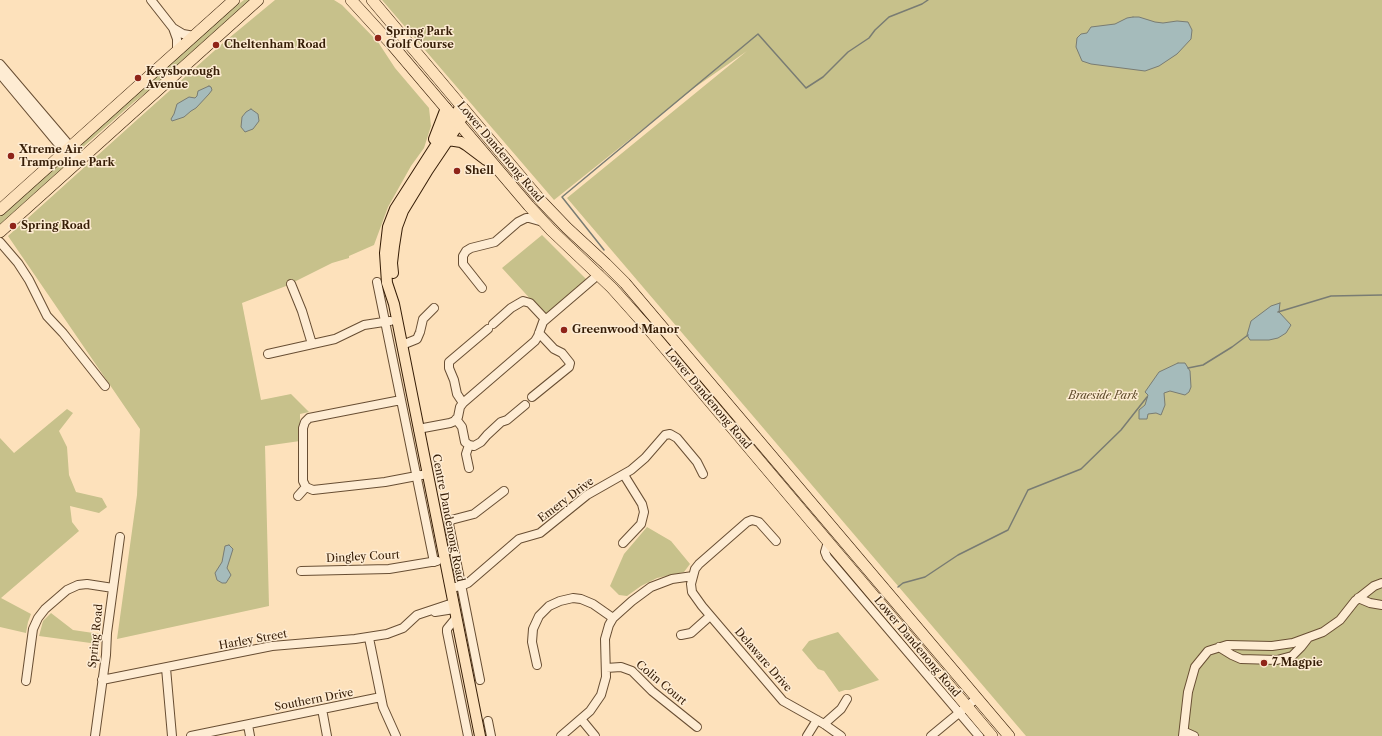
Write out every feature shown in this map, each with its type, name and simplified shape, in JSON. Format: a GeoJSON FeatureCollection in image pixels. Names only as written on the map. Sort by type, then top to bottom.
{"type":"FeatureCollection","features":[{"type":"Feature","properties":{"kind":"highway"},"geometry":{"type":"LineString","coordinates":[[0,210],[234,0]]}},
{"type":"Feature","properties":{"kind":"highway"},"geometry":{"type":"LineString","coordinates":[[0,232],[258,0]]}},
{"type":"Feature","properties":{"kind":"highway","name":"Lower Dandenong Road"},"geometry":{"type":"LineString","coordinates":[[350,0],[393,46],[543,222],[599,274],[646,326],[828,542],[963,710],[992,736]]}},
{"type":"Feature","properties":{"kind":"highway","name":"Lower Dandenong Road"},"geometry":{"type":"LineString","coordinates":[[372,0],[550,211],[625,283],[1009,736]]}},
{"type":"Feature","properties":{"kind":"main road"},"geometry":{"type":"LineString","coordinates":[[428,156],[446,108]]}},
{"type":"Feature","properties":{"kind":"main road","name":"Centre Dandenong Road"},"geometry":{"type":"LineString","coordinates":[[463,108],[456,120],[428,156],[398,203],[388,227],[385,247],[385,261],[387,283],[394,304],[480,736]]}},
{"type":"Feature","properties":{"kind":"main road","name":"Centre Dandenong Road"},"geometry":{"type":"LineString","coordinates":[[394,304],[392,263],[399,222],[414,192],[448,140],[456,120]]}},
{"type":"Feature","properties":{"kind":"main road"},"geometry":{"type":"LineString","coordinates":[[448,140],[461,142],[493,164]]}},
{"type":"Feature","properties":{"kind":"street"},"geometry":{"type":"LineString","coordinates":[[150,0],[173,28],[177,39],[177,52]]}},
{"type":"Feature","properties":{"kind":"street"},"geometry":{"type":"LineString","coordinates":[[173,28],[183,34],[194,36]]}},
{"type":"Feature","properties":{"kind":"street"},"geometry":{"type":"LineString","coordinates":[[0,64],[78,162]]}},
{"type":"Feature","properties":{"kind":"street"},"geometry":{"type":"LineString","coordinates":[[0,74],[68,150]]}},
{"type":"Feature","properties":{"kind":"street"},"geometry":{"type":"LineString","coordinates":[[482,288],[463,264],[462,259],[464,253],[468,250],[499,240],[518,222],[523,214],[524,200]]}},
{"type":"Feature","properties":{"kind":"street"},"geometry":{"type":"LineString","coordinates":[[518,222],[529,218],[543,222]]}},
{"type":"Feature","properties":{"kind":"street"},"geometry":{"type":"LineString","coordinates":[[0,242],[30,280],[47,316],[64,333],[105,386]]}},
{"type":"Feature","properties":{"kind":"street"},"geometry":{"type":"LineString","coordinates":[[418,429],[450,423],[456,419],[463,403],[532,344],[545,319],[599,274]]}},
{"type":"Feature","properties":{"kind":"street","name":"Centre Dandenong Road"},"geometry":{"type":"LineString","coordinates":[[377,282],[416,476],[431,560]]}},
{"type":"Feature","properties":{"kind":"street"},"geometry":{"type":"LineString","coordinates":[[291,284],[302,311],[312,344]]}},
{"type":"Feature","properties":{"kind":"street"},"geometry":{"type":"LineString","coordinates":[[463,403],[457,394],[454,380],[449,368],[449,362],[511,308],[523,301],[530,303],[545,319]]}},
{"type":"Feature","properties":{"kind":"street"},"geometry":{"type":"LineString","coordinates":[[401,341],[417,339],[423,318],[434,308]]}},
{"type":"Feature","properties":{"kind":"street"},"geometry":{"type":"LineString","coordinates":[[268,354],[335,339],[364,325],[397,321]]}},
{"type":"Feature","properties":{"kind":"street"},"geometry":{"type":"LineString","coordinates":[[532,397],[569,367],[570,363],[562,353],[554,349],[539,332]]}},
{"type":"Feature","properties":{"kind":"street"},"geometry":{"type":"LineString","coordinates":[[401,400],[309,418],[305,422],[303,428],[303,481],[306,487],[313,490],[375,484],[428,474]]}},
{"type":"Feature","properties":{"kind":"street"},"geometry":{"type":"LineString","coordinates":[[456,419],[462,427],[465,442],[474,446],[479,444],[501,422],[507,420],[525,405]]}},
{"type":"Feature","properties":{"kind":"street","name":"Emery Drive"},"geometry":{"type":"LineString","coordinates":[[450,588],[461,586],[471,581],[519,539],[540,533],[587,495],[624,475],[645,458],[663,437],[670,434],[677,438],[697,462],[703,474]]}},
{"type":"Feature","properties":{"kind":"street"},"geometry":{"type":"LineString","coordinates":[[469,445],[466,454],[469,468]]}},
{"type":"Feature","properties":{"kind":"street"},"geometry":{"type":"LineString","coordinates":[[623,543],[641,524],[644,512],[642,504],[624,475]]}},
{"type":"Feature","properties":{"kind":"street"},"geometry":{"type":"LineString","coordinates":[[298,496],[306,487]]}},
{"type":"Feature","properties":{"kind":"street","name":"Centre Dandenong Road"},"geometry":{"type":"LineString","coordinates":[[480,680],[449,524],[451,520],[474,514],[504,491]]}},
{"type":"Feature","properties":{"kind":"street"},"geometry":{"type":"LineString","coordinates":[[561,736],[595,706],[601,695],[606,677],[605,638],[613,618],[651,587],[665,581],[679,578],[693,578],[696,567],[703,559],[749,521],[754,520],[759,522],[776,542]]}},
{"type":"Feature","properties":{"kind":"street","name":"Spring Road"},"geometry":{"type":"LineString","coordinates":[[95,736],[120,537]]}},
{"type":"Feature","properties":{"kind":"street","name":"Lower Dandenong Road"},"geometry":{"type":"LineString","coordinates":[[828,542],[826,554],[963,710],[979,736]]}},
{"type":"Feature","properties":{"kind":"street","name":"Dingley Court"},"geometry":{"type":"LineString","coordinates":[[301,571],[389,569],[444,557]]}},
{"type":"Feature","properties":{"kind":"street","name":"Delaware Drive"},"geometry":{"type":"LineString","coordinates":[[693,578],[698,601],[783,701],[821,722],[841,736]]}},
{"type":"Feature","properties":{"kind":"street"},"geometry":{"type":"LineString","coordinates":[[1194,736],[1184,734],[1188,692],[1196,667],[1208,651],[1227,645],[1272,646],[1293,643],[1323,632],[1340,620],[1358,598],[1374,586],[1382,583]]}},
{"type":"Feature","properties":{"kind":"street"},"geometry":{"type":"LineString","coordinates":[[26,681],[34,626],[45,609],[67,590],[78,585],[87,584],[113,588]]}},
{"type":"Feature","properties":{"kind":"street"},"geometry":{"type":"LineString","coordinates":[[536,665],[532,642],[533,628],[539,616],[549,606],[560,600],[574,598],[581,599],[593,604],[613,618]]}},
{"type":"Feature","properties":{"kind":"street"},"geometry":{"type":"LineString","coordinates":[[1358,598],[1370,603],[1382,605]]}},
{"type":"Feature","properties":{"kind":"street"},"geometry":{"type":"LineString","coordinates":[[454,610],[447,632],[468,736]]}},
{"type":"Feature","properties":{"kind":"street","name":"Harley Street"},"geometry":{"type":"LineString","coordinates":[[102,680],[272,646],[369,638],[398,631],[417,615],[426,612],[454,610]]}},
{"type":"Feature","properties":{"kind":"street"},"geometry":{"type":"LineString","coordinates":[[681,635],[689,634],[710,616]]}},
{"type":"Feature","properties":{"kind":"street"},"geometry":{"type":"LineString","coordinates":[[1219,647],[1241,659],[1277,660],[1292,656],[1308,637]]}},
{"type":"Feature","properties":{"kind":"street"},"geometry":{"type":"LineString","coordinates":[[369,638],[381,698],[396,736]]}},
{"type":"Feature","properties":{"kind":"street","name":"Colin Court"},"geometry":{"type":"LineString","coordinates":[[606,668],[621,667],[632,671],[652,691],[697,727]]}},
{"type":"Feature","properties":{"kind":"street"},"geometry":{"type":"LineString","coordinates":[[166,668],[172,736]]}},
{"type":"Feature","properties":{"kind":"street","name":"Southern Drive"},"geometry":{"type":"LineString","coordinates":[[191,736],[381,698]]}},
{"type":"Feature","properties":{"kind":"street"},"geometry":{"type":"LineString","coordinates":[[931,736],[977,698]]}},
{"type":"Feature","properties":{"kind":"street"},"geometry":{"type":"LineString","coordinates":[[807,736],[821,722],[841,709],[847,699]]}},
{"type":"Feature","properties":{"kind":"street"},"geometry":{"type":"LineString","coordinates":[[322,709],[327,736]]}},
{"type":"Feature","properties":{"kind":"street"},"geometry":{"type":"LineString","coordinates":[[581,719],[595,736]]}},
{"type":"Feature","properties":{"kind":"street"},"geometry":{"type":"LineString","coordinates":[[488,721],[491,736]]}},
{"type":"Feature","properties":{"kind":"street"},"geometry":{"type":"LineString","coordinates":[[248,724],[250,736]]}},
{"type":"Feature","properties":{"kind":"green space"},"geometry":{"type":"Polygon","coordinates":[[[244,0],[252,0],[162,81],[134,102],[82,148],[77,150],[77,148],[219,19],[244,0]]]}},
{"type":"Feature","properties":{"kind":"green space","name":"Spring Park Golf Course"},"geometry":{"type":"Polygon","coordinates":[[[275,0],[334,0],[342,5],[378,42],[395,68],[429,108],[431,126],[424,148],[411,166],[388,207],[374,245],[349,256],[349,258],[332,263],[286,286],[242,303],[261,400],[291,394],[309,412],[300,414],[300,441],[265,446],[269,606],[117,639],[137,495],[140,429],[8,236],[223,43],[275,0]]]}},
{"type":"Feature","properties":{"kind":"green space","name":"Braeside Park"},"geometry":{"type":"Polygon","coordinates":[[[382,0],[1382,0],[1382,736],[1026,736],[567,198],[747,51],[694,88],[554,200],[382,0]]]}},
{"type":"Feature","properties":{"kind":"green space"},"geometry":{"type":"Polygon","coordinates":[[[65,159],[67,161],[65,167],[0,226],[0,216],[65,159]]]}},
{"type":"Feature","properties":{"kind":"green space"},"geometry":{"type":"Polygon","coordinates":[[[542,235],[587,280],[546,314],[502,268],[542,235]]]}},
{"type":"Feature","properties":{"kind":"green space"},"geometry":{"type":"Polygon","coordinates":[[[67,409],[73,413],[59,431],[67,447],[69,475],[76,492],[102,498],[107,507],[99,513],[70,506],[72,522],[79,531],[1,598],[31,614],[26,633],[0,627],[0,438],[14,453],[67,409]]]}},
{"type":"Feature","properties":{"kind":"green space"},"geometry":{"type":"Polygon","coordinates":[[[647,527],[671,541],[690,564],[684,572],[657,578],[641,586],[627,596],[619,595],[610,586],[624,554],[647,527]]]}},
{"type":"Feature","properties":{"kind":"green space"},"geometry":{"type":"Polygon","coordinates":[[[51,613],[73,630],[100,634],[98,644],[39,636],[43,621],[51,613]]]}},
{"type":"Feature","properties":{"kind":"green space"},"geometry":{"type":"Polygon","coordinates":[[[838,632],[879,680],[850,690],[839,692],[824,671],[818,669],[802,650],[809,641],[838,632]]]}},
{"type":"Feature","properties":{"kind":"shaded area"},"geometry":{"type":"Polygon","coordinates":[[[1133,17],[1163,23],[1177,21],[1188,22],[1192,30],[1191,39],[1177,54],[1159,66],[1145,71],[1091,64],[1082,61],[1076,47],[1077,38],[1081,34],[1087,33],[1091,27],[1115,24],[1127,18],[1133,17]]]}},
{"type":"Feature","properties":{"kind":"shaded area"},"geometry":{"type":"Polygon","coordinates":[[[209,86],[212,90],[196,108],[184,117],[172,121],[171,119],[177,104],[189,97],[195,98],[198,91],[209,86]]]}},
{"type":"Feature","properties":{"kind":"shaded area"},"geometry":{"type":"Polygon","coordinates":[[[251,109],[258,114],[259,121],[253,129],[245,132],[241,127],[242,117],[251,109]]]}},
{"type":"Feature","properties":{"kind":"shaded area"},"geometry":{"type":"Polygon","coordinates":[[[1280,303],[1279,312],[1291,325],[1286,333],[1278,338],[1269,340],[1250,340],[1247,335],[1251,321],[1271,306],[1280,303]]]}},
{"type":"Feature","properties":{"kind":"shaded area"},"geometry":{"type":"Polygon","coordinates":[[[1178,363],[1185,363],[1190,371],[1191,387],[1189,392],[1185,395],[1170,391],[1164,393],[1165,405],[1161,415],[1156,413],[1148,414],[1147,419],[1139,419],[1139,410],[1145,405],[1148,395],[1145,392],[1159,372],[1178,363]]]}},
{"type":"Feature","properties":{"kind":"shaded area"},"geometry":{"type":"Polygon","coordinates":[[[229,545],[233,549],[227,568],[231,575],[226,583],[222,583],[217,580],[215,573],[222,562],[225,546],[229,545]]]}},
{"type":"Feature","properties":{"kind":"waterway"},"geometry":{"type":"LineString","coordinates":[[604,250],[562,197],[758,34],[806,88],[823,77],[848,52],[869,38],[889,17],[922,4],[928,0]]}},
{"type":"Feature","properties":{"kind":"waterway"},"geometry":{"type":"LineString","coordinates":[[1278,312],[1331,296],[1382,295]]}},
{"type":"Feature","properties":{"kind":"waterway"},"geometry":{"type":"LineString","coordinates":[[1188,368],[1203,365],[1248,335]]}},
{"type":"Feature","properties":{"kind":"waterway"},"geometry":{"type":"LineString","coordinates":[[898,587],[903,583],[925,577],[958,555],[1008,530],[1028,490],[1081,469],[1121,430],[1147,397]]}},
{"type":"Feature","properties":{"kind":"place","name":"Spring Park Golf Course"},"geometry":{"type":"Point","coordinates":[378,38]}},
{"type":"Feature","properties":{"kind":"place","name":"Cheltenham Road"},"geometry":{"type":"Point","coordinates":[216,45]}},
{"type":"Feature","properties":{"kind":"place","name":"Keysborough Avenue"},"geometry":{"type":"Point","coordinates":[138,78]}},
{"type":"Feature","properties":{"kind":"place","name":"Xtreme Air Trampoline Park"},"geometry":{"type":"Point","coordinates":[11,156]}},
{"type":"Feature","properties":{"kind":"place","name":"Shell"},"geometry":{"type":"Point","coordinates":[457,171]}},
{"type":"Feature","properties":{"kind":"place","name":"Spring Road"},"geometry":{"type":"Point","coordinates":[13,226]}},
{"type":"Feature","properties":{"kind":"place","name":"Greenwood Manor"},"geometry":{"type":"Point","coordinates":[564,330]}},
{"type":"Feature","properties":{"kind":"place","name":"7 Magpie"},"geometry":{"type":"Point","coordinates":[1264,663]}}]}
